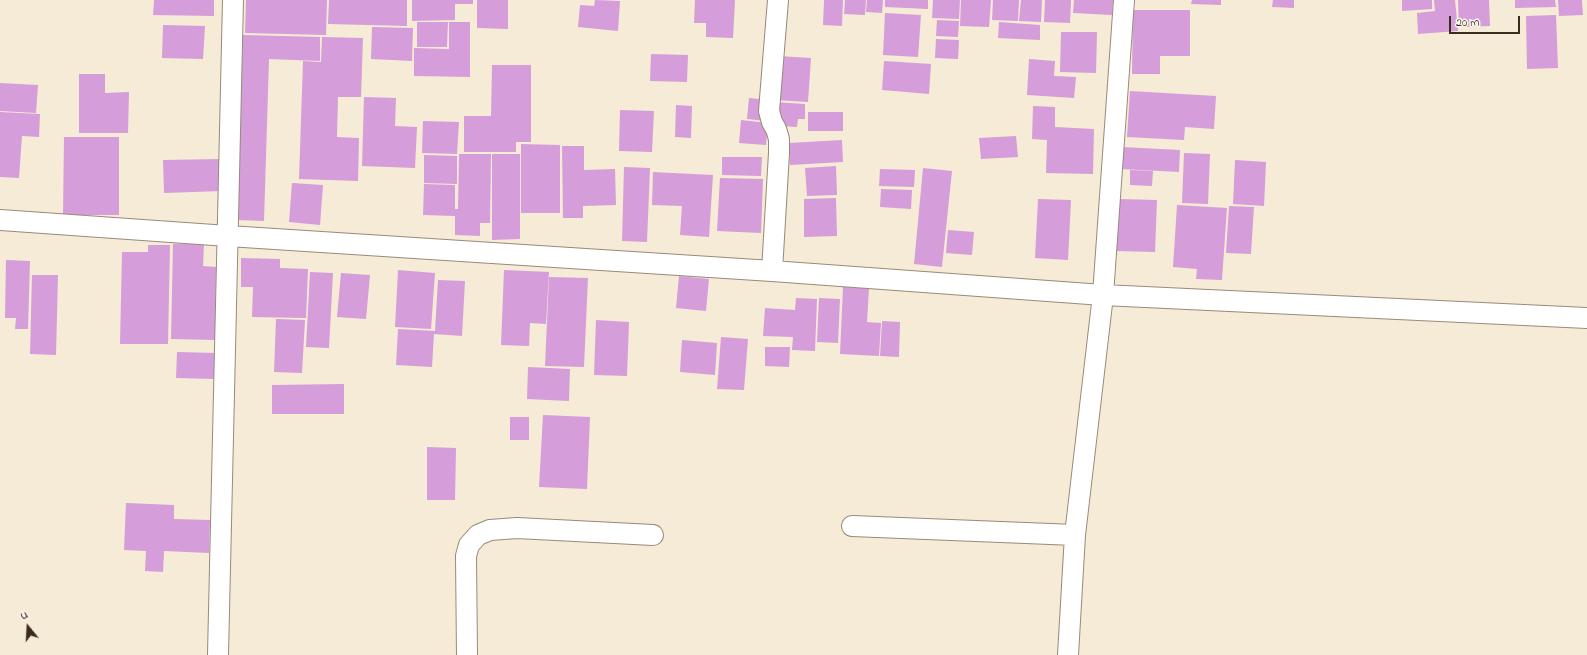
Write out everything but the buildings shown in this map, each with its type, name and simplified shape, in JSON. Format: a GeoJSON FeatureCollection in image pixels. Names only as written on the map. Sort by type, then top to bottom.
{"type":"FeatureCollection","features":[{"type":"Feature","properties":{"kind":"street"},"geometry":{"type":"LineString","coordinates":[[218,655],[233,0]]}},
{"type":"Feature","properties":{"kind":"street"},"geometry":{"type":"LineString","coordinates":[[772,271],[779,139],[769,111],[778,0]]}},
{"type":"Feature","properties":{"kind":"street"},"geometry":{"type":"LineString","coordinates":[[1068,655],[1075,535],[1103,295],[1124,0]]}},
{"type":"Feature","properties":{"kind":"street"},"geometry":{"type":"LineString","coordinates":[[0,220],[772,271],[1103,295],[1587,318]]}},
{"type":"Feature","properties":{"kind":"street"},"geometry":{"type":"LineString","coordinates":[[852,526],[1075,535]]}},
{"type":"Feature","properties":{"kind":"street"},"geometry":{"type":"LineString","coordinates":[[467,655],[466,556],[469,545],[478,535],[490,530],[517,528],[653,535]]}}]}
